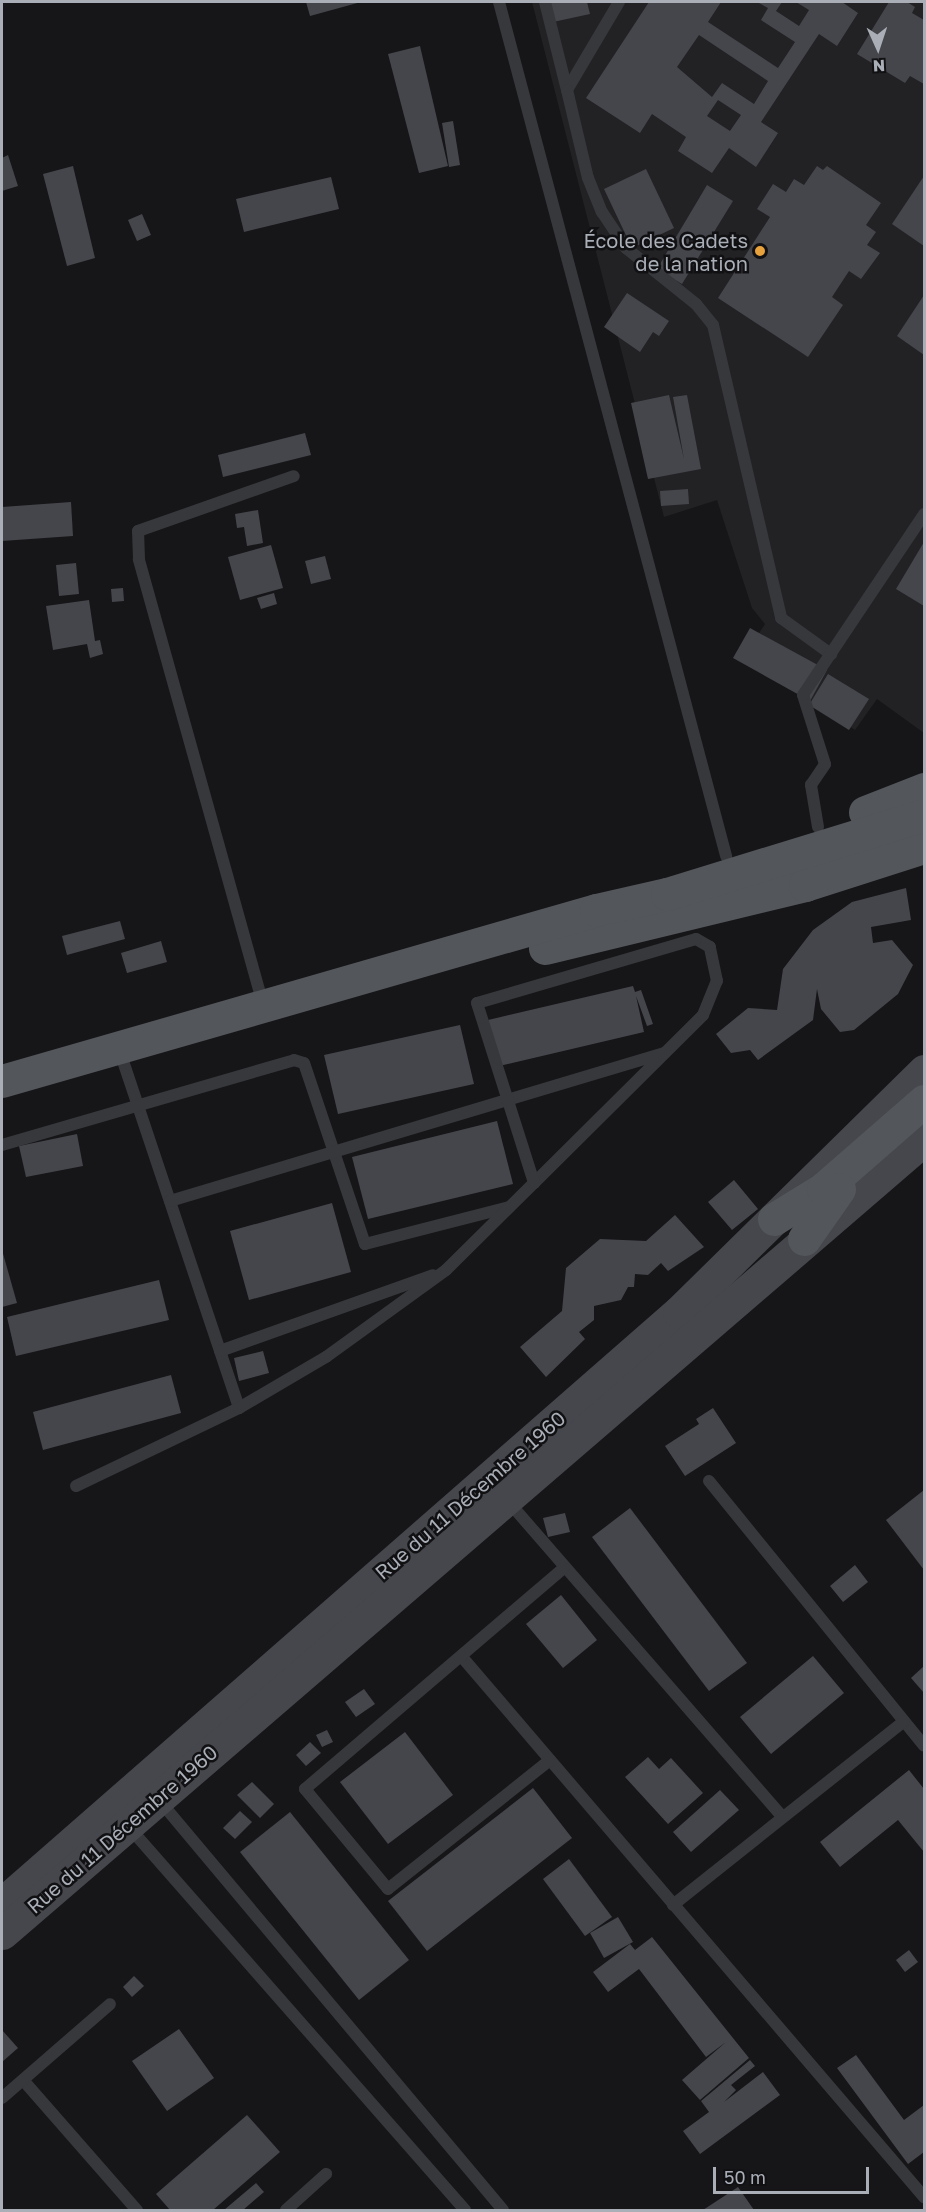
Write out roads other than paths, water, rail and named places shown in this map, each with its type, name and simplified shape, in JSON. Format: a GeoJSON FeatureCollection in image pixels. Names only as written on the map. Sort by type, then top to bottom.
{"type":"FeatureCollection","features":[{"type":"Feature","properties":{"kind":"main road"},"geometry":{"type":"LineString","coordinates":[[610,919],[726,856],[818,827],[924,789]]}},
{"type":"Feature","properties":{"kind":"main road"},"geometry":{"type":"LineString","coordinates":[[610,919],[667,894],[924,815]]}},
{"type":"Feature","properties":{"kind":"main road"},"geometry":{"type":"LineString","coordinates":[[2,1095],[924,826]]}},
{"type":"Feature","properties":{"kind":"main road"},"geometry":{"type":"LineString","coordinates":[[2,1081],[263,1006],[610,919],[786,890],[924,847]]}},
{"type":"Feature","properties":{"kind":"main road","name":"Rue du 11 Décembre 1960"},"geometry":{"type":"LineString","coordinates":[[2,1904],[679,1312],[924,1071]]}},
{"type":"Feature","properties":{"kind":"main road"},"geometry":{"type":"LineString","coordinates":[[774,1219],[823,1189],[924,1101]]}},
{"type":"Feature","properties":{"kind":"main road"},"geometry":{"type":"LineString","coordinates":[[804,1239],[840,1187],[924,1115]]}},
{"type":"Feature","properties":{"kind":"main road","name":"Rue du 11 Décembre 1960"},"geometry":{"type":"LineString","coordinates":[[2,1933],[804,1239],[924,1139]]}},
{"type":"Feature","properties":{"kind":"lane"},"geometry":{"type":"LineString","coordinates":[[499,2],[726,856]]}},
{"type":"Feature","properties":{"kind":"lane"},"geometry":{"type":"LineString","coordinates":[[545,2],[588,178],[602,212],[626,248],[696,304],[713,325],[781,618],[831,654]]}},
{"type":"Feature","properties":{"kind":"lane"},"geometry":{"type":"LineString","coordinates":[[567,90],[619,2]]}},
{"type":"Feature","properties":{"kind":"lane"},"geometry":{"type":"LineString","coordinates":[[263,1006],[139,559],[138,531],[294,476]]}},
{"type":"Feature","properties":{"kind":"lane"},"geometry":{"type":"LineString","coordinates":[[818,827],[811,785],[825,764],[803,694],[924,514]]}},
{"type":"Feature","properties":{"kind":"lane"},"geometry":{"type":"LineString","coordinates":[[76,1486],[239,1408],[326,1357],[446,1270],[510,1207],[703,1015],[717,981],[710,947],[696,939],[477,1003],[534,1183]]}},
{"type":"Feature","properties":{"kind":"lane"},"geometry":{"type":"LineString","coordinates":[[170,1201],[665,1053]]}},
{"type":"Feature","properties":{"kind":"lane"},"geometry":{"type":"LineString","coordinates":[[2,1144],[294,1060],[304,1063],[365,1244],[510,1207]]}},
{"type":"Feature","properties":{"kind":"lane"},"geometry":{"type":"LineString","coordinates":[[123,1061],[239,1408]]}},
{"type":"Feature","properties":{"kind":"lane"},"geometry":{"type":"LineString","coordinates":[[220,1351],[446,1270]]}},
{"type":"Feature","properties":{"kind":"lane"},"geometry":{"type":"LineString","coordinates":[[709,1481],[924,1746]]}},
{"type":"Feature","properties":{"kind":"lane"},"geometry":{"type":"LineString","coordinates":[[506,1499],[783,1817]]}},
{"type":"Feature","properties":{"kind":"lane"},"geometry":{"type":"LineString","coordinates":[[550,1760],[388,1889],[305,1789],[564,1568]]}},
{"type":"Feature","properties":{"kind":"lane"},"geometry":{"type":"LineString","coordinates":[[462,1657],[924,2197]]}},
{"type":"Feature","properties":{"kind":"lane"},"geometry":{"type":"LineString","coordinates":[[673,1905],[904,1721]]}},
{"type":"Feature","properties":{"kind":"lane"},"geometry":{"type":"LineString","coordinates":[[157,1799],[503,2211]]}},
{"type":"Feature","properties":{"kind":"lane"},"geometry":{"type":"LineString","coordinates":[[127,1825],[465,2211]]}},
{"type":"Feature","properties":{"kind":"lane"},"geometry":{"type":"LineString","coordinates":[[2,2098],[110,2004]]}},
{"type":"Feature","properties":{"kind":"lane"},"geometry":{"type":"LineString","coordinates":[[23,2080],[137,2211]]}},
{"type":"Feature","properties":{"kind":"lane"},"geometry":{"type":"LineString","coordinates":[[286,2211],[326,2174]]}},
{"type":"Feature","properties":{"kind":"place","name":"École des Cadets de la nation"},"geometry":{"type":"Point","coordinates":[760,251]}}]}
